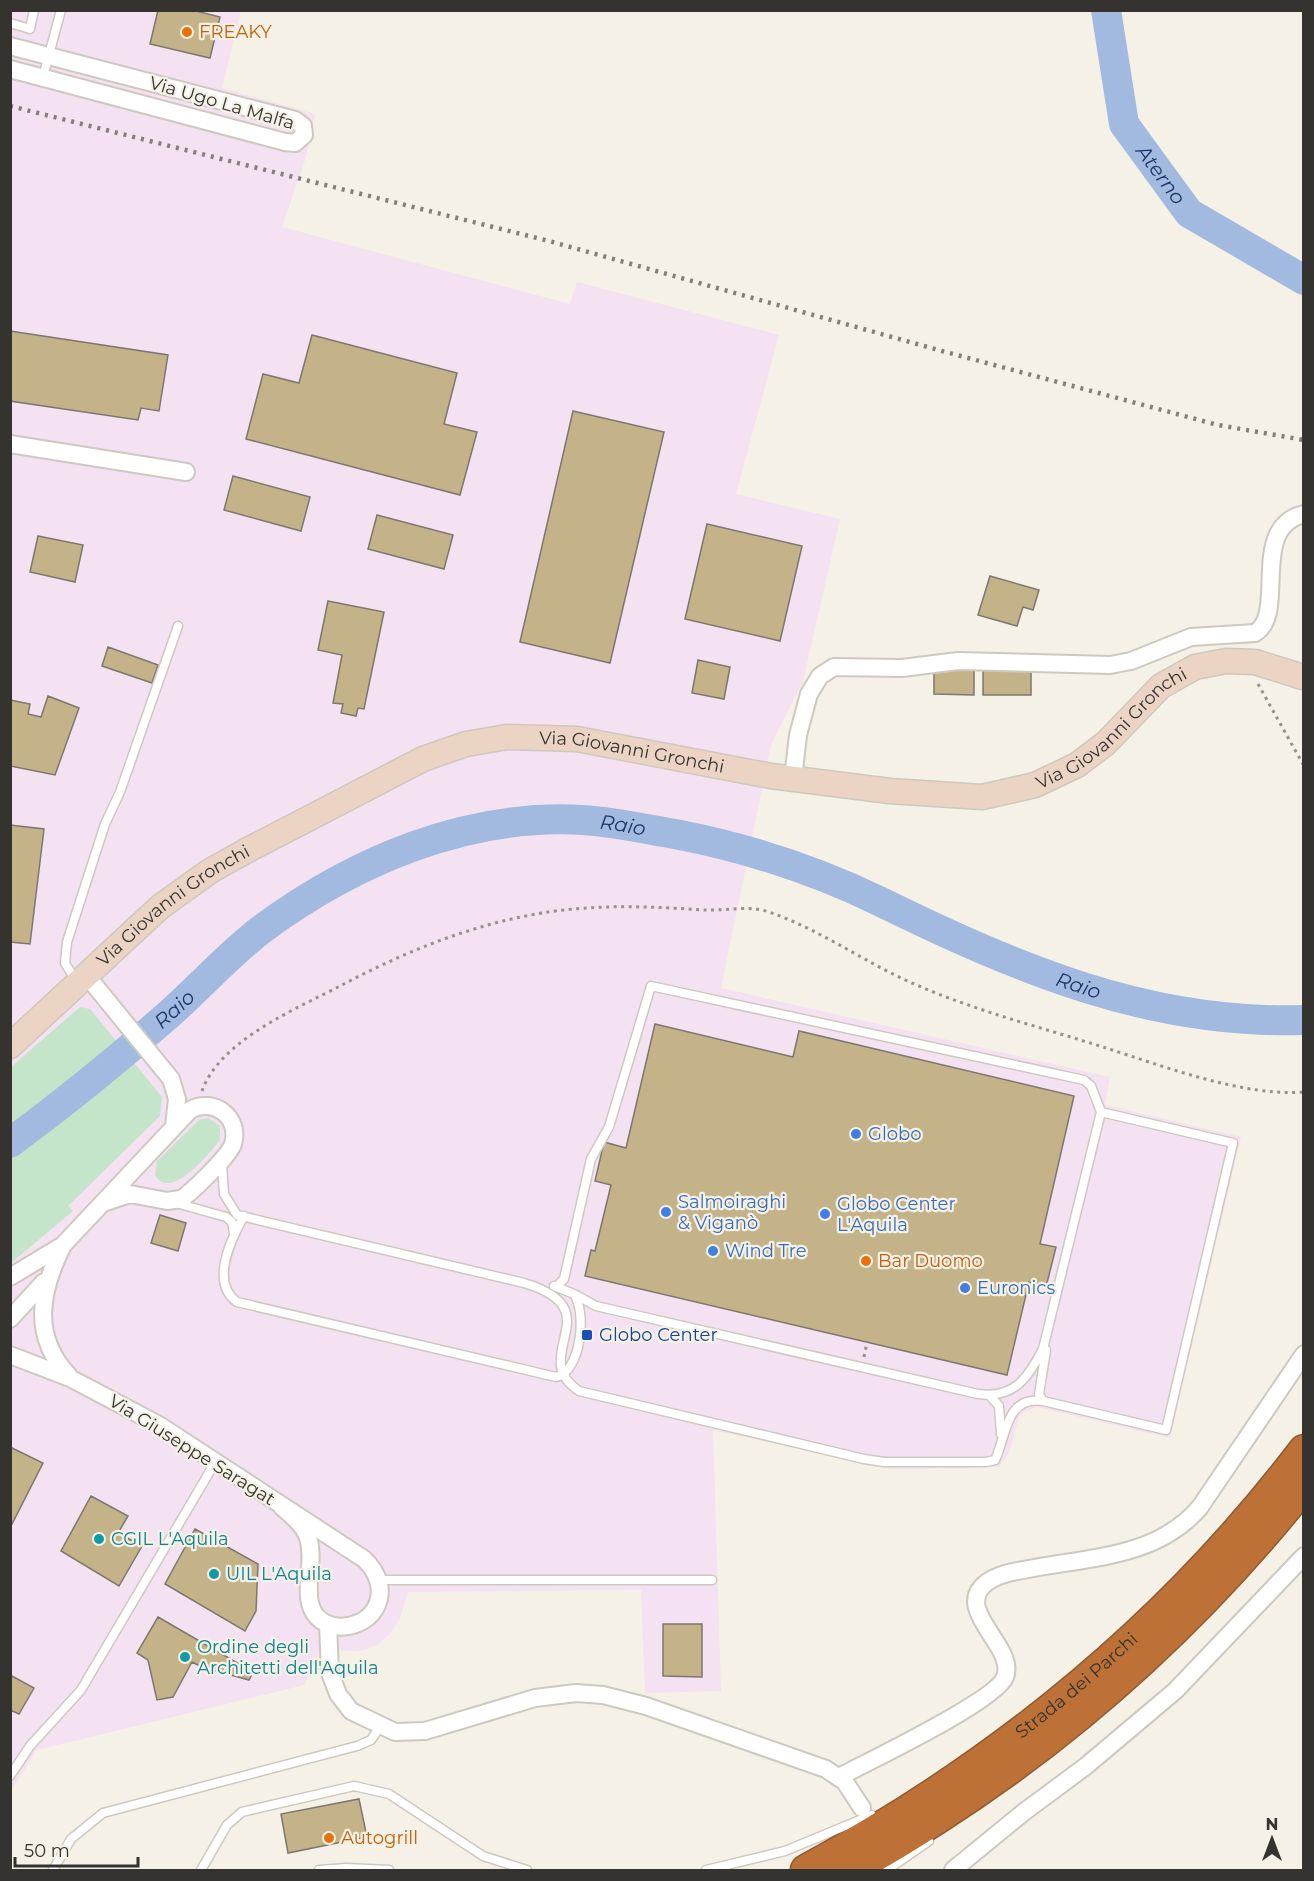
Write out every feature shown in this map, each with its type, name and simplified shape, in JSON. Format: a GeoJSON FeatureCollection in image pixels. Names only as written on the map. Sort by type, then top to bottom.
{"type":"FeatureCollection","features":[{"type":"Feature","properties":{"kind":"highway","name":"Strada dei Parchi"},"geometry":{"type":"LineString","coordinates":[[806,1870],[900,1818],[959,1779],[1079,1688],[1168,1606],[1209,1564],[1249,1519],[1304,1450]]}},
{"type":"Feature","properties":{"kind":"highway","name":"Strada dei Parchi"},"geometry":{"type":"LineString","coordinates":[[851,1870],[928,1825],[1020,1762],[1069,1724],[1161,1644],[1245,1557],[1304,1486]]}},
{"type":"Feature","properties":{"kind":"main road","name":"Via Giovanni Gronchi"},"geometry":{"type":"LineString","coordinates":[[10,1046],[160,907],[210,871],[399,771],[438,753],[466,744],[507,737],[577,739],[793,779],[948,796],[982,796],[1013,792],[1045,781],[1087,758],[1115,734],[1154,693],[1178,675],[1215,662],[1245,661],[1276,667],[1303,677]]}},
{"type":"Feature","properties":{"kind":"street","name":"Via Ugo La Malfa"},"geometry":{"type":"LineString","coordinates":[[10,46],[292,119],[301,124],[304,135],[296,143],[285,142],[10,69]]}},
{"type":"Feature","properties":{"kind":"street"},"geometry":{"type":"LineString","coordinates":[[10,444],[186,472]]}},
{"type":"Feature","properties":{"kind":"street"},"geometry":{"type":"LineString","coordinates":[[793,779],[798,735],[809,694],[820,676],[834,667],[911,667],[958,661],[1110,665],[1131,661],[1191,637],[1255,633],[1261,628],[1266,617],[1270,565],[1277,537],[1291,520],[1304,514]]}},
{"type":"Feature","properties":{"kind":"street"},"geometry":{"type":"LineString","coordinates":[[83,980],[108,1002],[171,1079],[203,1103],[221,1110],[230,1119],[234,1137],[231,1148],[181,1199],[130,1194],[103,1203]]}},
{"type":"Feature","properties":{"kind":"street"},"geometry":{"type":"LineString","coordinates":[[171,1079],[177,1099],[174,1126]]}},
{"type":"Feature","properties":{"kind":"street"},"geometry":{"type":"LineString","coordinates":[[10,1284],[43,1268],[189,1110],[203,1103]]}},
{"type":"Feature","properties":{"kind":"street"},"geometry":{"type":"LineString","coordinates":[[144,1158],[141,1176],[161,1198]]}},
{"type":"Feature","properties":{"kind":"street"},"geometry":{"type":"LineString","coordinates":[[10,1277],[43,1268]]}},
{"type":"Feature","properties":{"kind":"street"},"geometry":{"type":"LineString","coordinates":[[10,1319],[35,1295],[43,1268]]}},
{"type":"Feature","properties":{"kind":"street","name":"Via Giuseppe Saragat"},"geometry":{"type":"LineString","coordinates":[[43,1268],[43,1331],[55,1358],[70,1378]]}},
{"type":"Feature","properties":{"kind":"street"},"geometry":{"type":"LineString","coordinates":[[839,1777],[969,1707],[1001,1684],[1006,1676],[1005,1656],[979,1616],[977,1608],[977,1600],[984,1584],[1011,1573],[1137,1549],[1164,1539],[1185,1525],[1207,1498],[1304,1354]]}},
{"type":"Feature","properties":{"kind":"street","name":"Via Giuseppe Saragat"},"geometry":{"type":"LineString","coordinates":[[10,1355],[70,1378],[131,1409],[216,1461],[282,1507],[364,1559],[378,1580]]}},
{"type":"Feature","properties":{"kind":"street","name":"Via Giuseppe Saragat"},"geometry":{"type":"LineString","coordinates":[[282,1507],[301,1526],[308,1538],[309,1599],[315,1614],[328,1624]]}},
{"type":"Feature","properties":{"kind":"street"},"geometry":{"type":"LineString","coordinates":[[953,1870],[1024,1812],[1086,1766],[1175,1691],[1304,1556]]}},
{"type":"Feature","properties":{"kind":"street"},"geometry":{"type":"LineString","coordinates":[[378,1580],[377,1604],[364,1622],[344,1627],[328,1624],[330,1673],[338,1694],[351,1711],[380,1727],[395,1732],[425,1731],[535,1698],[576,1692],[603,1695],[646,1706],[826,1769],[839,1777],[862,1808]]}},
{"type":"Feature","properties":{"kind":"lane"},"geometry":{"type":"LineString","coordinates":[[10,23],[30,28],[34,10]]}},
{"type":"Feature","properties":{"kind":"lane"},"geometry":{"type":"LineString","coordinates":[[43,77],[61,10]]}},
{"type":"Feature","properties":{"kind":"lane"},"geometry":{"type":"LineString","coordinates":[[83,980],[66,966],[67,942],[106,821],[120,792],[178,626]]}},
{"type":"Feature","properties":{"kind":"lane"},"geometry":{"type":"LineString","coordinates":[[556,1287],[564,1279],[593,1154],[609,1127],[651,986],[1084,1080],[1091,1086],[1101,1112],[1050,1329],[1039,1394],[1043,1401]]}},
{"type":"Feature","properties":{"kind":"lane"},"geometry":{"type":"LineString","coordinates":[[244,1216],[234,1234],[224,1281],[228,1292],[237,1302],[548,1377],[588,1394],[884,1462],[986,1462],[995,1460],[1009,1417],[1018,1406],[1029,1401],[1043,1401],[1166,1431],[1233,1143],[1101,1112]]}},
{"type":"Feature","properties":{"kind":"lane"},"geometry":{"type":"LineString","coordinates":[[231,1148],[222,1165],[222,1187],[232,1209],[244,1216]]}},
{"type":"Feature","properties":{"kind":"lane"},"geometry":{"type":"LineString","coordinates":[[161,1198],[223,1216],[244,1216],[524,1283],[556,1287],[596,1306],[990,1396],[1004,1393],[1025,1379],[1043,1348],[1050,1329]]}},
{"type":"Feature","properties":{"kind":"lane"},"geometry":{"type":"LineString","coordinates":[[223,1216],[232,1222],[234,1234]]}},
{"type":"Feature","properties":{"kind":"lane"},"geometry":{"type":"LineString","coordinates":[[524,1283],[557,1297],[567,1312],[560,1363],[563,1375],[570,1385]]}},
{"type":"Feature","properties":{"kind":"lane"},"geometry":{"type":"LineString","coordinates":[[548,1377],[563,1375],[571,1368],[580,1329],[581,1309],[574,1294]]}},
{"type":"Feature","properties":{"kind":"lane"},"geometry":{"type":"LineString","coordinates":[[990,1396],[999,1406],[1000,1444]]}},
{"type":"Feature","properties":{"kind":"lane"},"geometry":{"type":"LineString","coordinates":[[10,1776],[30,1746],[81,1690],[216,1461]]}},
{"type":"Feature","properties":{"kind":"lane"},"geometry":{"type":"LineString","coordinates":[[378,1580],[712,1580]]}},
{"type":"Feature","properties":{"kind":"lane"},"geometry":{"type":"LineString","coordinates":[[1101,1709],[1161,1644]]}},
{"type":"Feature","properties":{"kind":"lane"},"geometry":{"type":"LineString","coordinates":[[1007,1730],[1079,1688]]}},
{"type":"Feature","properties":{"kind":"lane"},"geometry":{"type":"LineString","coordinates":[[53,1870],[71,1839],[102,1813],[357,1746],[371,1740],[380,1727]]}},
{"type":"Feature","properties":{"kind":"lane"},"geometry":{"type":"LineString","coordinates":[[201,1870],[226,1826],[242,1812],[354,1786],[389,1794],[483,1856],[527,1870]]}},
{"type":"Feature","properties":{"kind":"lane"},"geometry":{"type":"LineString","coordinates":[[705,1870],[803,1846],[885,1809]]}},
{"type":"Feature","properties":{"kind":"lane"},"geometry":{"type":"LineString","coordinates":[[888,1870],[933,1838]]}},
{"type":"Feature","properties":{"kind":"lane"},"geometry":{"type":"LineString","coordinates":[[319,1870],[346,1868],[388,1870]]}},
{"type":"Feature","properties":{"kind":"path"},"geometry":{"type":"LineString","coordinates":[[1245,661],[1304,766]]}},
{"type":"Feature","properties":{"kind":"path"},"geometry":{"type":"LineString","coordinates":[[203,1103],[213,1066],[245,1040],[355,978],[464,931],[512,918],[571,909],[624,906],[769,912],[852,950],[919,986],[957,1000],[1174,1069],[1240,1086],[1270,1091],[1304,1092]]}},
{"type":"Feature","properties":{"kind":"shaded area"},"geometry":{"type":"Polygon","coordinates":[[[11,11],[241,11],[222,88],[315,114],[306,157],[282,227],[570,304],[577,282],[779,335],[736,494],[840,519],[803,681],[771,745],[721,988],[1110,1077],[1105,1105],[1241,1137],[1170,1438],[1037,1407],[1024,1412],[1019,1417],[1009,1453],[999,1467],[891,1469],[713,1430],[721,1691],[645,1693],[641,1590],[408,1592],[400,1618],[390,1634],[376,1646],[360,1651],[321,1650],[304,1685],[37,1750],[11,1791],[11,11]]]}},
{"type":"Feature","properties":{"kind":"green space"},"geometry":{"type":"Polygon","coordinates":[[[80,1007],[90,1009],[162,1097],[160,1116],[68,1206],[73,1211],[11,1263],[11,1067],[80,1007]]]}},
{"type":"Feature","properties":{"kind":"green space"},"geometry":{"type":"Polygon","coordinates":[[[208,1118],[220,1126],[220,1140],[189,1173],[170,1183],[162,1182],[155,1175],[157,1161],[199,1120],[208,1118]]]}},
{"type":"Feature","properties":{"kind":"building"},"geometry":{"type":"Polygon","coordinates":[[[158,10],[192,10],[220,17],[210,58],[150,44],[158,10]]]}},
{"type":"Feature","properties":{"kind":"building"},"geometry":{"type":"Polygon","coordinates":[[[10,331],[168,355],[159,411],[141,408],[138,420],[10,401],[10,331]]]}},
{"type":"Feature","properties":{"kind":"building"},"geometry":{"type":"Polygon","coordinates":[[[312,335],[457,373],[444,424],[477,432],[460,495],[246,439],[263,374],[299,383],[312,335]]]}},
{"type":"Feature","properties":{"kind":"building"},"geometry":{"type":"Polygon","coordinates":[[[573,411],[664,432],[610,663],[520,642],[573,411]]]}},
{"type":"Feature","properties":{"kind":"building"},"geometry":{"type":"Polygon","coordinates":[[[233,476],[310,497],[301,531],[224,510],[233,476]]]}},
{"type":"Feature","properties":{"kind":"building"},"geometry":{"type":"Polygon","coordinates":[[[377,515],[453,535],[444,569],[368,549],[377,515]]]}},
{"type":"Feature","properties":{"kind":"building"},"geometry":{"type":"Polygon","coordinates":[[[707,524],[802,546],[780,641],[685,619],[707,524]]]}},
{"type":"Feature","properties":{"kind":"building"},"geometry":{"type":"Polygon","coordinates":[[[38,536],[83,545],[75,582],[30,572],[38,536]]]}},
{"type":"Feature","properties":{"kind":"building"},"geometry":{"type":"Polygon","coordinates":[[[990,576],[1039,590],[1033,610],[1023,607],[1017,626],[978,615],[990,576]]]}},
{"type":"Feature","properties":{"kind":"building"},"geometry":{"type":"Polygon","coordinates":[[[328,601],[384,612],[364,709],[358,708],[356,716],[341,713],[343,704],[333,703],[342,655],[318,650],[328,601]]]}},
{"type":"Feature","properties":{"kind":"building"},"geometry":{"type":"Polygon","coordinates":[[[108,647],[158,665],[152,683],[102,666],[108,647]]]}},
{"type":"Feature","properties":{"kind":"building"},"geometry":{"type":"Polygon","coordinates":[[[698,660],[730,667],[724,699],[692,693],[698,660]]]}},
{"type":"Feature","properties":{"kind":"building"},"geometry":{"type":"Polygon","coordinates":[[[934,667],[974,668],[974,695],[934,694],[934,667]]]}},
{"type":"Feature","properties":{"kind":"building"},"geometry":{"type":"Polygon","coordinates":[[[983,670],[1031,670],[1031,695],[983,695],[983,670]]]}},
{"type":"Feature","properties":{"kind":"building"},"geometry":{"type":"Polygon","coordinates":[[[48,696],[79,708],[55,775],[10,766],[10,700],[30,704],[28,714],[41,717],[48,696]]]}},
{"type":"Feature","properties":{"kind":"building"},"geometry":{"type":"Polygon","coordinates":[[[10,825],[44,829],[30,944],[10,942],[10,825]]]}},
{"type":"Feature","properties":{"kind":"building","name":"Globo Center L'Aquila"},"geometry":{"type":"Polygon","coordinates":[[[655,1024],[793,1057],[799,1031],[1074,1096],[1040,1244],[1056,1247],[1046,1287],[1029,1282],[1007,1375],[585,1276],[591,1250],[595,1251],[611,1185],[595,1181],[604,1142],[626,1148],[655,1024]]]}},
{"type":"Feature","properties":{"kind":"building"},"geometry":{"type":"Polygon","coordinates":[[[160,1215],[186,1223],[178,1251],[151,1243],[160,1215]]]}},
{"type":"Feature","properties":{"kind":"building"},"geometry":{"type":"Polygon","coordinates":[[[10,1447],[43,1463],[10,1528],[10,1447]]]}},
{"type":"Feature","properties":{"kind":"building","name":"CGIL L'Aquila"},"geometry":{"type":"Polygon","coordinates":[[[91,1496],[128,1516],[118,1533],[142,1546],[119,1586],[61,1551],[91,1496]]]}},
{"type":"Feature","properties":{"kind":"building","name":"UIL L'Aquila"},"geometry":{"type":"Polygon","coordinates":[[[195,1529],[258,1564],[256,1611],[245,1631],[165,1584],[195,1529]]]}},
{"type":"Feature","properties":{"kind":"building","name":"Ordine degli Architetti dell'Aquila"},"geometry":{"type":"Polygon","coordinates":[[[158,1617],[253,1672],[249,1680],[192,1662],[173,1697],[157,1700],[148,1660],[137,1653],[158,1617]]]}},
{"type":"Feature","properties":{"kind":"building"},"geometry":{"type":"Polygon","coordinates":[[[663,1624],[702,1624],[702,1677],[663,1676],[663,1624]]]}},
{"type":"Feature","properties":{"kind":"building"},"geometry":{"type":"Polygon","coordinates":[[[10,1675],[34,1688],[19,1714],[10,1710],[10,1675]]]}},
{"type":"Feature","properties":{"kind":"building"},"geometry":{"type":"Polygon","coordinates":[[[359,1799],[367,1837],[288,1853],[281,1814],[359,1799]]]}},
{"type":"Feature","properties":{"kind":"waterway","name":"Aterno"},"geometry":{"type":"LineString","coordinates":[[1106,10],[1124,124],[1189,213],[1304,280]]}},
{"type":"Feature","properties":{"kind":"waterway","name":"Raio"},"geometry":{"type":"LineString","coordinates":[[10,1143],[129,1049],[249,939],[297,905],[335,882],[413,846],[455,833],[540,820],[583,820],[618,824],[675,834],[754,853],[830,879],[981,949],[1084,987],[1137,1002],[1191,1013],[1247,1019],[1304,1020]]}},
{"type":"Feature","properties":{"kind":"railway"},"geometry":{"type":"LineString","coordinates":[[10,106],[549,241],[942,351],[1218,425],[1304,440]]}},
{"type":"Feature","properties":{"kind":"place","name":"FREAKY"},"geometry":{"type":"Point","coordinates":[187,32]}},
{"type":"Feature","properties":{"kind":"place","name":"Globo"},"geometry":{"type":"Point","coordinates":[856,1134]}},
{"type":"Feature","properties":{"kind":"place","name":"Salmoiraghi & Viganò"},"geometry":{"type":"Point","coordinates":[666,1212]}},
{"type":"Feature","properties":{"kind":"place","name":"Globo Center L'Aquila"},"geometry":{"type":"Point","coordinates":[825,1214]}},
{"type":"Feature","properties":{"kind":"place","name":"Wind Tre"},"geometry":{"type":"Point","coordinates":[713,1251]}},
{"type":"Feature","properties":{"kind":"place","name":"Bar Duomo"},"geometry":{"type":"Point","coordinates":[866,1261]}},
{"type":"Feature","properties":{"kind":"place","name":"Euronics"},"geometry":{"type":"Point","coordinates":[965,1288]}},
{"type":"Feature","properties":{"kind":"place","name":"Globo Center"},"geometry":{"type":"Point","coordinates":[587,1335]}},
{"type":"Feature","properties":{"kind":"place","name":"CGIL L'Aquila"},"geometry":{"type":"Point","coordinates":[99,1539]}},
{"type":"Feature","properties":{"kind":"place","name":"UIL L'Aquila"},"geometry":{"type":"Point","coordinates":[214,1574]}},
{"type":"Feature","properties":{"kind":"place","name":"Ordine degli Architetti dell'Aquila"},"geometry":{"type":"Point","coordinates":[185,1657]}},
{"type":"Feature","properties":{"kind":"place","name":"Autogrill"},"geometry":{"type":"Point","coordinates":[329,1838]}}]}
